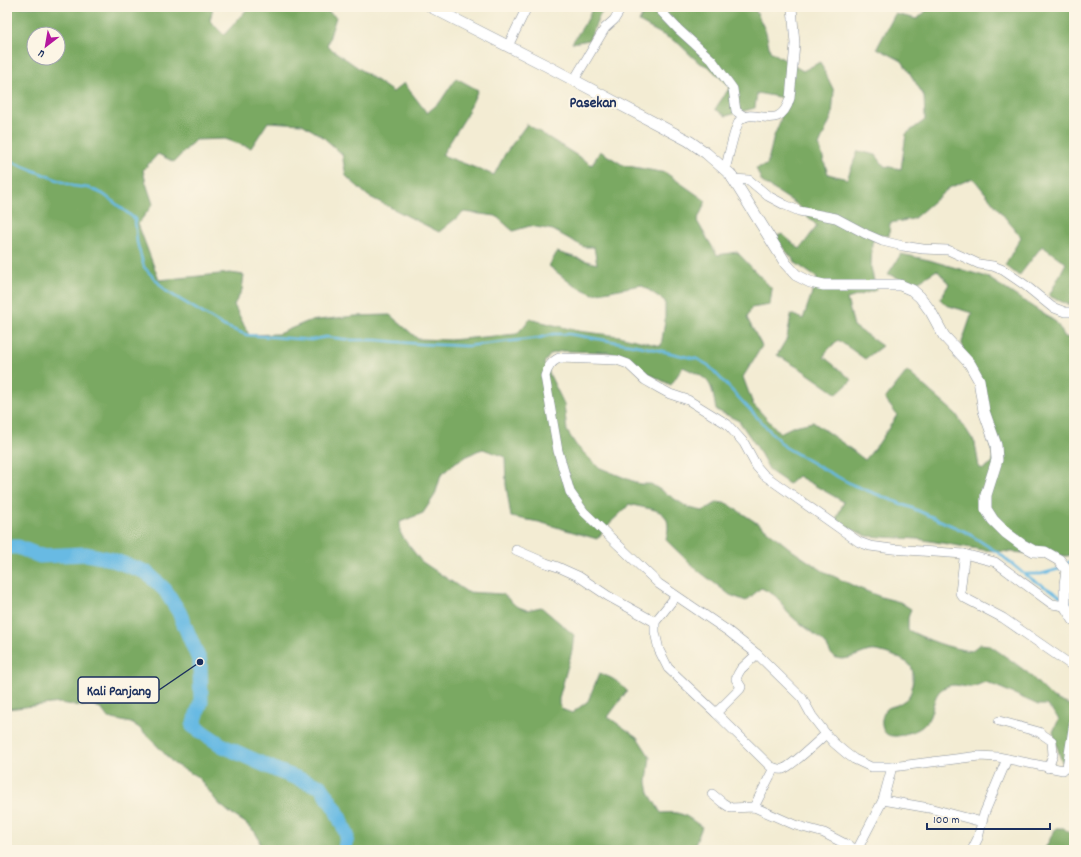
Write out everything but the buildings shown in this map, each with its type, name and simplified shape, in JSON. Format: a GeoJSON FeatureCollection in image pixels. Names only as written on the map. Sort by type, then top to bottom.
{"type":"FeatureCollection","features":[{"type":"Feature","properties":{"kind":"street"},"geometry":{"type":"LineString","coordinates":[[431,7],[689,141],[706,153],[729,174],[786,264],[796,275],[810,282],[824,285],[900,285],[912,290],[920,297],[931,312],[944,336],[970,364],[979,380],[984,411],[996,445],[997,460],[986,495],[986,509],[993,520],[1021,544],[1034,550],[1045,552],[1059,560],[1067,570],[1064,606],[1074,620]]}},
{"type":"Feature","properties":{"kind":"street"},"geometry":{"type":"LineString","coordinates":[[508,46],[527,7]]}},
{"type":"Feature","properties":{"kind":"street"},"geometry":{"type":"LineString","coordinates":[[574,80],[604,28],[614,20],[622,7]]}},
{"type":"Feature","properties":{"kind":"street"},"geometry":{"type":"LineString","coordinates":[[657,7],[678,29],[712,60],[732,89],[736,111],[745,117]]}},
{"type":"Feature","properties":{"kind":"street"},"geometry":{"type":"LineString","coordinates":[[729,174],[737,125],[748,116],[769,118],[776,117],[785,110],[788,104],[795,44],[792,7]]}},
{"type":"Feature","properties":{"kind":"street"},"geometry":{"type":"LineString","coordinates":[[729,174],[749,180],[768,196],[785,205],[799,211],[836,218],[882,241],[915,248],[948,250],[980,264],[994,266],[1003,270],[1025,285],[1052,307],[1065,312],[1074,311]]}},
{"type":"Feature","properties":{"kind":"street"},"geometry":{"type":"LineString","coordinates":[[1064,606],[1052,604],[995,562],[964,554],[892,549],[870,546],[859,542],[764,475],[757,467],[744,443],[727,424],[688,400],[670,394],[645,380],[628,364],[617,360],[608,359],[559,358],[552,362],[547,370],[545,376],[558,451],[570,492],[584,512],[659,584],[728,631],[757,654],[802,698],[812,716],[826,734],[847,754],[871,767],[892,767],[980,756],[1008,759],[1063,770],[1067,766],[1074,722]]}},
{"type":"Feature","properties":{"kind":"street"},"geometry":{"type":"LineString","coordinates":[[516,550],[546,563],[558,566],[578,576],[608,596],[655,622]]}},
{"type":"Feature","properties":{"kind":"street"},"geometry":{"type":"LineString","coordinates":[[964,554],[960,593],[963,598],[1003,618],[1074,667]]}},
{"type":"Feature","properties":{"kind":"street"},"geometry":{"type":"LineString","coordinates":[[676,596],[655,622],[655,632],[659,650],[668,668],[770,766],[783,769],[826,734]]}},
{"type":"Feature","properties":{"kind":"street"},"geometry":{"type":"LineString","coordinates":[[716,713],[740,689],[741,686],[736,679],[738,674],[757,654]]}},
{"type":"Feature","properties":{"kind":"street"},"geometry":{"type":"LineString","coordinates":[[999,721],[1039,732],[1052,741],[1053,755],[1048,768]]}},
{"type":"Feature","properties":{"kind":"street"},"geometry":{"type":"LineString","coordinates":[[972,850],[978,838],[992,795],[1008,759]]}},
{"type":"Feature","properties":{"kind":"street"},"geometry":{"type":"LineString","coordinates":[[712,794],[732,808],[754,807],[795,825],[824,833],[857,850],[883,800],[892,767]]}},
{"type":"Feature","properties":{"kind":"street"},"geometry":{"type":"LineString","coordinates":[[754,807],[774,768]]}},
{"type":"Feature","properties":{"kind":"street"},"geometry":{"type":"LineString","coordinates":[[883,800],[929,808],[982,822]]}},
{"type":"Feature","properties":{"kind":"green space"},"geometry":{"type":"Polygon","coordinates":[[[7,7],[143,7],[147,9],[148,7],[213,7],[210,21],[224,35],[249,7],[270,7],[276,10],[282,7],[321,7],[336,17],[327,46],[393,92],[404,83],[427,113],[440,102],[456,78],[478,90],[465,118],[442,155],[494,175],[505,154],[527,124],[592,165],[600,151],[623,165],[666,173],[706,201],[697,221],[717,255],[737,252],[772,289],[770,305],[751,308],[747,318],[762,346],[743,377],[753,404],[780,433],[794,426],[813,422],[865,460],[879,443],[897,415],[885,399],[907,371],[956,414],[975,443],[979,467],[983,469],[993,462],[989,412],[963,352],[962,342],[972,313],[946,305],[940,299],[949,284],[937,270],[914,284],[888,274],[901,254],[929,260],[987,277],[1056,322],[1065,337],[1074,339],[1074,555],[1066,556],[983,550],[918,539],[867,536],[849,528],[836,519],[844,502],[798,476],[789,484],[770,471],[757,447],[739,421],[716,410],[711,387],[704,378],[699,375],[683,367],[671,385],[647,373],[625,357],[607,352],[562,351],[551,354],[544,363],[564,404],[567,431],[576,445],[598,467],[640,484],[651,484],[689,508],[703,511],[718,502],[728,504],[763,527],[793,551],[823,571],[856,587],[881,597],[900,602],[911,609],[908,618],[908,630],[938,643],[963,650],[971,651],[980,644],[989,645],[1028,673],[1053,698],[1074,707],[1074,778],[1061,760],[1053,732],[1059,719],[1049,707],[1046,705],[1038,705],[986,682],[972,687],[954,685],[948,686],[941,690],[934,702],[930,717],[919,729],[899,736],[888,735],[885,733],[882,725],[883,715],[888,708],[897,705],[910,695],[913,672],[910,665],[891,655],[874,651],[842,659],[837,658],[832,655],[825,643],[791,616],[777,598],[771,593],[761,588],[746,601],[730,595],[696,569],[666,540],[668,529],[667,521],[660,512],[629,504],[610,523],[597,539],[539,522],[511,517],[506,485],[505,457],[483,449],[456,462],[441,475],[435,495],[423,513],[400,522],[400,532],[421,561],[467,592],[503,594],[516,606],[527,610],[541,607],[574,635],[572,651],[559,698],[559,705],[564,710],[572,713],[588,701],[599,674],[614,680],[627,691],[608,717],[637,737],[650,757],[647,782],[649,793],[661,813],[679,813],[702,827],[693,850],[257,850],[260,847],[259,839],[255,832],[218,803],[198,777],[174,764],[138,727],[131,723],[108,718],[103,711],[96,706],[59,703],[7,709],[7,7]],[[268,122],[251,148],[225,139],[195,140],[174,162],[158,154],[143,170],[153,204],[138,224],[159,280],[230,273],[244,275],[242,290],[234,305],[249,335],[278,334],[309,321],[355,316],[390,315],[418,339],[450,340],[517,334],[530,319],[578,331],[619,336],[661,346],[665,321],[665,301],[641,285],[593,294],[573,285],[549,266],[557,252],[597,264],[594,247],[584,247],[553,230],[530,226],[513,231],[496,216],[464,212],[439,232],[368,196],[346,176],[342,154],[323,137],[302,124],[268,122]]]}},
{"type":"Feature","properties":{"kind":"green space"},"geometry":{"type":"Polygon","coordinates":[[[592,7],[608,7],[600,15],[589,40],[572,43],[589,17],[592,7]]]}},
{"type":"Feature","properties":{"kind":"green space"},"geometry":{"type":"Polygon","coordinates":[[[646,7],[754,7],[766,32],[770,51],[803,71],[820,62],[834,91],[832,116],[819,145],[828,174],[847,179],[858,151],[876,155],[884,166],[901,169],[906,134],[925,120],[924,96],[902,61],[877,48],[895,14],[917,19],[926,11],[926,7],[1074,7],[1074,300],[1069,305],[1049,296],[1066,263],[1042,246],[1019,276],[1005,265],[1021,237],[973,178],[949,188],[913,219],[890,223],[889,236],[877,235],[872,243],[871,267],[876,290],[847,299],[854,326],[882,346],[865,359],[838,340],[826,352],[824,357],[852,380],[837,394],[804,371],[777,355],[787,338],[791,314],[803,319],[817,278],[797,264],[774,237],[782,234],[800,249],[817,226],[795,203],[762,182],[756,168],[767,165],[774,136],[780,122],[784,98],[757,93],[755,108],[726,116],[715,109],[730,87],[709,67],[698,62],[678,43],[639,22],[646,7]]]}},
{"type":"Feature","properties":{"kind":"green space"},"geometry":{"type":"Polygon","coordinates":[[[1056,828],[1064,828],[1074,838],[1074,850],[1044,850],[1056,828]]]}},
{"type":"Feature","properties":{"kind":"waterway"},"geometry":{"type":"LineString","coordinates":[[7,160],[73,186],[89,188],[103,194],[135,219],[137,242],[144,267],[166,291],[224,326],[247,335],[311,340],[326,337],[352,340],[376,340],[467,346],[539,338],[553,334],[569,334],[640,346],[697,359],[708,365],[785,447],[825,470],[853,485],[912,508],[966,532],[1000,554],[1024,574],[1041,574],[1062,567]]}},
{"type":"Feature","properties":{"kind":"waterway"},"geometry":{"type":"LineString","coordinates":[[7,547],[18,547],[40,556],[86,554],[110,559],[146,572],[165,590],[179,612],[200,662],[201,702],[193,726],[223,746],[278,771],[321,787],[336,810],[347,835],[345,850]]}},
{"type":"Feature","properties":{"kind":"waterway"},"geometry":{"type":"LineString","coordinates":[[1066,564],[1074,559]]}},
{"type":"Feature","properties":{"kind":"waterway"},"geometry":{"type":"LineString","coordinates":[[1025,575],[1062,597]]}},
{"type":"Feature","properties":{"kind":"waterway"},"geometry":{"type":"LineString","coordinates":[[1068,601],[1074,605]]}},
{"type":"Feature","properties":{"kind":"place","name":"Kali Panjang"},"geometry":{"type":"Point","coordinates":[200,662]}},
{"type":"Feature","properties":{"kind":"district","name":"Pasekan"},"geometry":{"type":"Point","coordinates":[593,102]}}]}
